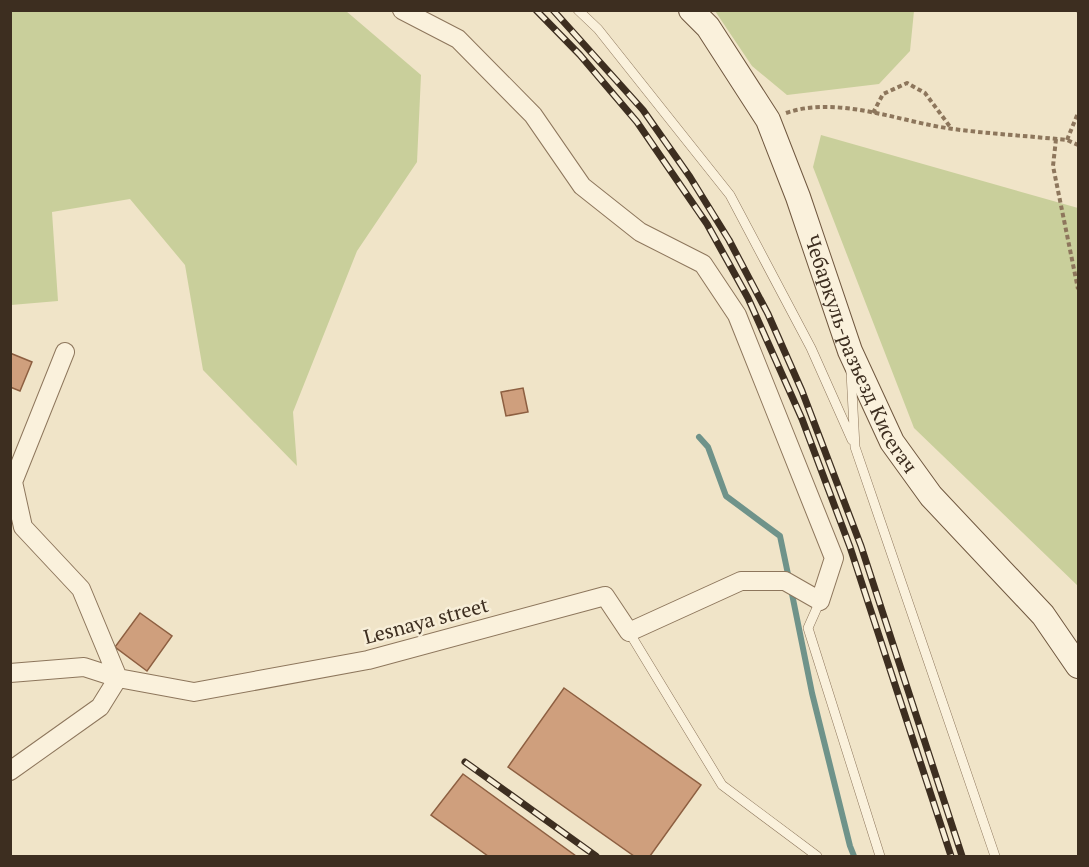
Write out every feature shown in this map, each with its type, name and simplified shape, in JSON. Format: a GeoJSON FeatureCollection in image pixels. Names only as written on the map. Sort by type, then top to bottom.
{"type":"FeatureCollection","features":[{"type":"Feature","properties":{"kind":"street"},"geometry":{"type":"LineString","coordinates":[[402,10],[458,39],[533,116],[582,186],[640,232],[703,264],[737,315],[834,558],[820,601],[785,581],[741,581],[629,632]]}},
{"type":"Feature","properties":{"kind":"street","name":"Чебаркуль-разъезд Кисегач"},"geometry":{"type":"LineString","coordinates":[[691,10],[708,27],[768,120],[798,197],[850,351],[892,442],[931,496],[1043,615],[1078,666]]}},
{"type":"Feature","properties":{"kind":"street"},"geometry":{"type":"LineString","coordinates":[[10,771],[100,707],[117,678],[81,589],[23,527],[13,482],[65,352]]}},
{"type":"Feature","properties":{"kind":"street","name":"Lesnaya street"},"geometry":{"type":"LineString","coordinates":[[10,673],[84,667],[117,678],[194,692],[368,660],[605,596],[629,632]]}},
{"type":"Feature","properties":{"kind":"lane"},"geometry":{"type":"LineString","coordinates":[[578,10],[598,28],[730,195],[811,348],[855,447],[995,856]]}},
{"type":"Feature","properties":{"kind":"lane"},"geometry":{"type":"LineString","coordinates":[[850,351],[855,447]]}},
{"type":"Feature","properties":{"kind":"lane"},"geometry":{"type":"LineString","coordinates":[[820,601],[808,628],[880,856]]}},
{"type":"Feature","properties":{"kind":"lane"},"geometry":{"type":"LineString","coordinates":[[629,632],[722,785],[817,856]]}},
{"type":"Feature","properties":{"kind":"path"},"geometry":{"type":"LineString","coordinates":[[873,113],[883,94],[907,83],[925,93],[951,129]]}},
{"type":"Feature","properties":{"kind":"path"},"geometry":{"type":"LineString","coordinates":[[768,120],[801,108],[832,106],[951,129],[1067,140],[1078,145]]}},
{"type":"Feature","properties":{"kind":"path"},"geometry":{"type":"LineString","coordinates":[[1067,140],[1078,113]]}},
{"type":"Feature","properties":{"kind":"path"},"geometry":{"type":"LineString","coordinates":[[1056,139],[1053,166],[1078,289]]}},
{"type":"Feature","properties":{"kind":"green space"},"geometry":{"type":"Polygon","coordinates":[[[11,10],[346,11],[421,75],[417,162],[357,251],[293,412],[297,466],[203,370],[185,265],[130,199],[52,212],[58,301],[11,305],[11,10]]]}},
{"type":"Feature","properties":{"kind":"green space"},"geometry":{"type":"Polygon","coordinates":[[[715,11],[914,11],[910,51],[879,84],[787,95],[752,66],[715,11]]]}},
{"type":"Feature","properties":{"kind":"green space"},"geometry":{"type":"Polygon","coordinates":[[[821,135],[1078,208],[1078,586],[914,428],[813,167],[821,135]]]}},
{"type":"Feature","properties":{"kind":"building"},"geometry":{"type":"Polygon","coordinates":[[[10,353],[32,362],[20,391],[10,387],[10,353]]]}},
{"type":"Feature","properties":{"kind":"building"},"geometry":{"type":"Polygon","coordinates":[[[523,388],[528,412],[506,416],[501,392],[523,388]]]}},
{"type":"Feature","properties":{"kind":"building"},"geometry":{"type":"Polygon","coordinates":[[[140,613],[172,636],[147,671],[115,647],[140,613]]]}},
{"type":"Feature","properties":{"kind":"building"},"geometry":{"type":"Polygon","coordinates":[[[564,688],[701,785],[650,856],[634,856],[508,767],[564,688]]]}},
{"type":"Feature","properties":{"kind":"building"},"geometry":{"type":"Polygon","coordinates":[[[463,774],[576,856],[488,856],[431,815],[463,774]]]}},
{"type":"Feature","properties":{"kind":"waterway"},"geometry":{"type":"LineString","coordinates":[[699,437],[708,447],[726,496],[780,536],[789,579]]}},
{"type":"Feature","properties":{"kind":"waterway"},"geometry":{"type":"LineString","coordinates":[[791,589],[812,693],[854,856]]}},
{"type":"Feature","properties":{"kind":"railway"},"geometry":{"type":"LineString","coordinates":[[536,10],[580,55],[637,122],[707,224],[748,298],[802,419],[850,547],[951,856]]}},
{"type":"Feature","properties":{"kind":"railway"},"geometry":{"type":"LineString","coordinates":[[553,10],[643,110],[690,177],[729,240],[768,314],[802,391],[861,546],[962,856]]}},
{"type":"Feature","properties":{"kind":"railway"},"geometry":{"type":"LineString","coordinates":[[465,762],[596,856]]}}]}
